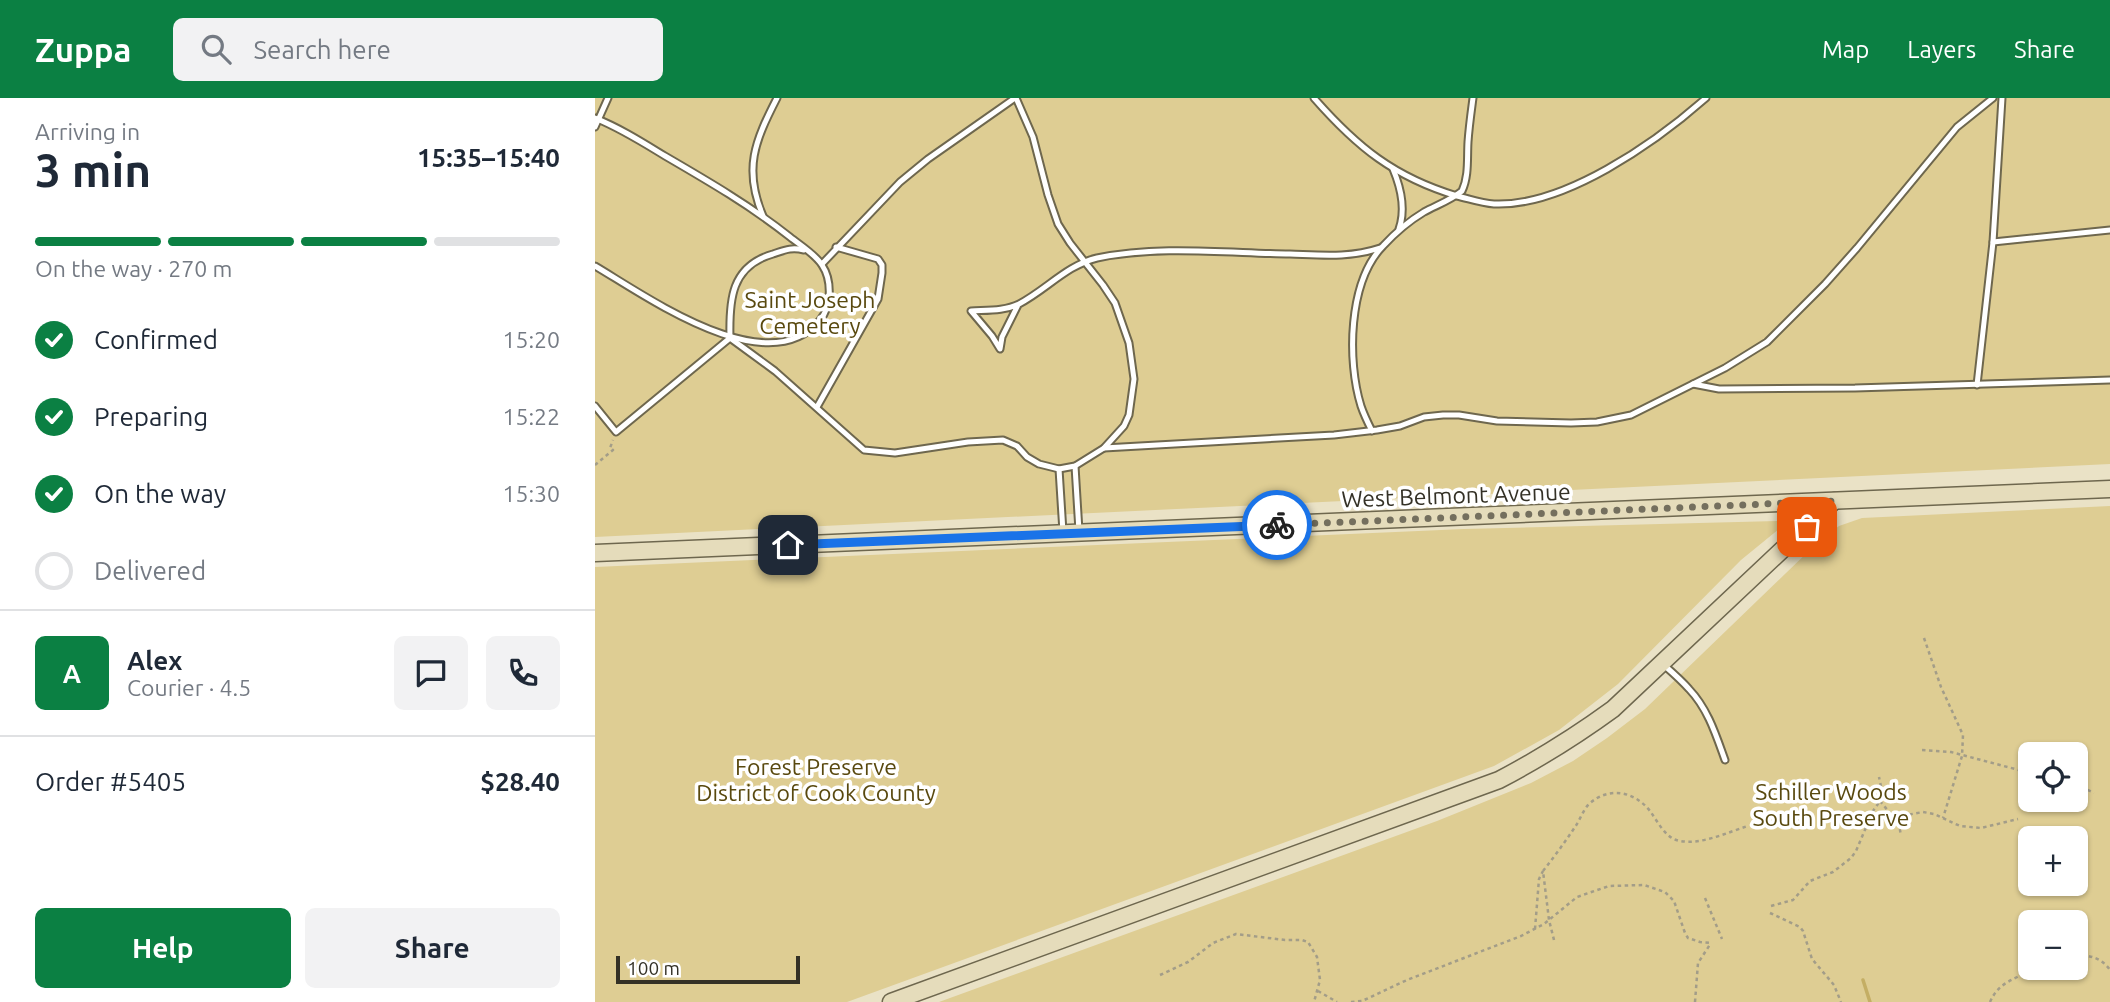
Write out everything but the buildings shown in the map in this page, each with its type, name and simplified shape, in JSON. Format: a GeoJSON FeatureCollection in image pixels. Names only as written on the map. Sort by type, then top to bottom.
{"type":"FeatureCollection","features":[{"type":"Feature","properties":{"kind":"main road","name":"West Belmont Avenue"},"geometry":{"type":"LineString","coordinates":[[595,553],[2110,489]]}},
{"type":"Feature","properties":{"kind":"main road"},"geometry":{"type":"LineString","coordinates":[[891,1002],[1499,780],[1538,760],[1613,709],[1834,501]]}},
{"type":"Feature","properties":{"kind":"lane"},"geometry":{"type":"LineString","coordinates":[[595,127],[596,119],[608,98]]}},
{"type":"Feature","properties":{"kind":"lane"},"geometry":{"type":"LineString","coordinates":[[763,216],[756,198],[752,169],[759,135],[777,98]]}},
{"type":"Feature","properties":{"kind":"lane"},"geometry":{"type":"LineString","coordinates":[[730,338],[775,371],[864,450],[895,453],[968,442],[1003,440],[1017,446],[1027,457],[1039,464],[1059,469],[1076,466],[1104,448],[1125,426],[1134,379],[1133,361],[1123,323],[1115,303],[1058,224],[1033,137],[1016,98],[928,159],[900,182],[822,264]]}},
{"type":"Feature","properties":{"kind":"lane"},"geometry":{"type":"LineString","coordinates":[[1314,98],[1350,137],[1393,169],[1420,183],[1479,202],[1508,204],[1567,189],[1639,149],[1706,98]]}},
{"type":"Feature","properties":{"kind":"lane"},"geometry":{"type":"LineString","coordinates":[[1372,431],[1361,406],[1353,348],[1360,289],[1380,248],[1411,221],[1462,191],[1466,183],[1473,98]]}},
{"type":"Feature","properties":{"kind":"lane"},"geometry":{"type":"LineString","coordinates":[[1104,448],[1372,431],[1443,415],[1538,423],[1597,422],[1631,415],[1767,342],[1870,233],[1938,147],[1957,127],[1993,98]]}},
{"type":"Feature","properties":{"kind":"lane"},"geometry":{"type":"LineString","coordinates":[[1977,385],[1993,242],[2002,98]]}},
{"type":"Feature","properties":{"kind":"lane"},"geometry":{"type":"LineString","coordinates":[[595,266],[652,300],[707,328],[745,342],[776,343],[789,340],[812,329],[822,319],[827,308],[828,280],[822,264],[808,251],[763,216],[693,172],[619,129],[596,119]]}},
{"type":"Feature","properties":{"kind":"lane"},"geometry":{"type":"LineString","coordinates":[[1393,169],[1401,195],[1402,216],[1398,232]]}},
{"type":"Feature","properties":{"kind":"lane"},"geometry":{"type":"LineString","coordinates":[[1993,242],[2110,230]]}},
{"type":"Feature","properties":{"kind":"lane"},"geometry":{"type":"LineString","coordinates":[[730,338],[729,312],[734,287],[746,267],[766,256],[793,247],[808,251]]}},
{"type":"Feature","properties":{"kind":"lane"},"geometry":{"type":"LineString","coordinates":[[817,407],[878,299],[882,273],[882,265],[878,259],[837,247]]}},
{"type":"Feature","properties":{"kind":"lane"},"geometry":{"type":"LineString","coordinates":[[1018,305],[1002,337],[1000,349],[971,311],[1018,305],[1085,262],[1116,255],[1147,253],[1337,256],[1367,253],[1380,248]]}},
{"type":"Feature","properties":{"kind":"lane"},"geometry":{"type":"LineString","coordinates":[[595,406],[616,432],[730,338]]}},
{"type":"Feature","properties":{"kind":"lane"},"geometry":{"type":"LineString","coordinates":[[1693,384],[1719,389],[2110,380]]}},
{"type":"Feature","properties":{"kind":"lane"},"geometry":{"type":"LineString","coordinates":[[1071,534],[1076,466]]}},
{"type":"Feature","properties":{"kind":"lane"},"geometry":{"type":"LineString","coordinates":[[1059,469],[1071,534]]}},
{"type":"Feature","properties":{"kind":"lane"},"geometry":{"type":"LineString","coordinates":[[1662,663],[1690,690],[1709,717],[1725,760]]}},
{"type":"Feature","properties":{"kind":"path"},"geometry":{"type":"LineString","coordinates":[[595,465],[613,450],[610,448],[616,432]]}},
{"type":"Feature","properties":{"kind":"path"},"geometry":{"type":"LineString","coordinates":[[1924,638],[1941,687],[1963,736],[1962,756],[1943,818]]}},
{"type":"Feature","properties":{"kind":"path"},"geometry":{"type":"LineString","coordinates":[[1922,750],[1938,750],[2018,770]]}},
{"type":"Feature","properties":{"kind":"path"},"geometry":{"type":"LineString","coordinates":[[1771,906],[1793,900],[1810,881],[1833,872],[1856,851],[1880,801],[1882,791],[1879,776]]}},
{"type":"Feature","properties":{"kind":"path"},"geometry":{"type":"LineString","coordinates":[[2088,790],[2094,793]]}},
{"type":"Feature","properties":{"kind":"path"},"geometry":{"type":"LineString","coordinates":[[1535,929],[1539,879],[1578,824],[1587,805],[1601,796],[1615,791],[1630,794],[1648,809],[1676,841],[1707,839],[1748,826]]}},
{"type":"Feature","properties":{"kind":"path"},"geometry":{"type":"LineString","coordinates":[[1880,801],[1899,824],[1901,836]]}},
{"type":"Feature","properties":{"kind":"path"},"geometry":{"type":"LineString","coordinates":[[1868,822],[1923,812],[1960,826],[1981,828],[2018,819]]}},
{"type":"Feature","properties":{"kind":"path"},"geometry":{"type":"LineString","coordinates":[[1543,871],[1554,940]]}},
{"type":"Feature","properties":{"kind":"path"},"geometry":{"type":"LineString","coordinates":[[1350,1002],[1362,1000],[1535,929],[1577,897],[1598,889],[1627,884],[1644,885],[1665,892],[1674,901],[1688,938],[1712,943],[1698,963],[1695,1002]]}},
{"type":"Feature","properties":{"kind":"path"},"geometry":{"type":"LineString","coordinates":[[1706,898],[1722,939]]}},
{"type":"Feature","properties":{"kind":"path"},"geometry":{"type":"LineString","coordinates":[[1770,913],[1800,927],[1812,960],[1834,985],[1841,1002]]}},
{"type":"Feature","properties":{"kind":"path"},"geometry":{"type":"LineString","coordinates":[[1160,975],[1188,962],[1223,938],[1243,933],[1308,942],[1317,957],[1320,980],[1314,1002]]}},
{"type":"Feature","properties":{"kind":"path"},"geometry":{"type":"LineString","coordinates":[[2088,956],[2101,960],[2110,970]]}},
{"type":"Feature","properties":{"kind":"path"},"geometry":{"type":"LineString","coordinates":[[1990,1002],[1998,988],[2018,976]]}},
{"type":"Feature","properties":{"kind":"path"},"geometry":{"type":"LineString","coordinates":[[1318,991],[1337,1002]]}},
{"type":"Feature","properties":{"kind":"green space","name":"Saint Joseph Cemetery"},"geometry":{"type":"Polygon","coordinates":[[[595,98],[2110,98],[2110,464],[595,537],[595,98]]]}},
{"type":"Feature","properties":{"kind":"green space","name":"Schiller Woods South Preserve"},"geometry":{"type":"Polygon","coordinates":[[[2110,506],[2110,1002],[939,1002],[1437,821],[1531,783],[1573,761],[1645,709],[1815,545],[1839,526],[1862,518],[2110,506]]]}},
{"type":"Feature","properties":{"kind":"green space","name":"Forest Preserve District of Cook County"},"geometry":{"type":"Polygon","coordinates":[[[1777,521],[1780,524],[1779,529],[1741,560],[1618,684],[1559,730],[1494,766],[847,1002],[595,1002],[595,567],[1464,529],[1777,521]]]}},
{"type":"Feature","properties":{"kind":"waterway"},"geometry":{"type":"LineString","coordinates":[[1863,980],[1870,1002]]}},
{"type":"Feature","properties":{"kind":"way so far"},"geometry":{"type":"LineString","coordinates":[[1277,525],[1834,501],[1807,527]]}},
{"type":"Feature","properties":{"kind":"route"},"geometry":{"type":"LineString","coordinates":[[788,545],[1277,525]]}}]}
